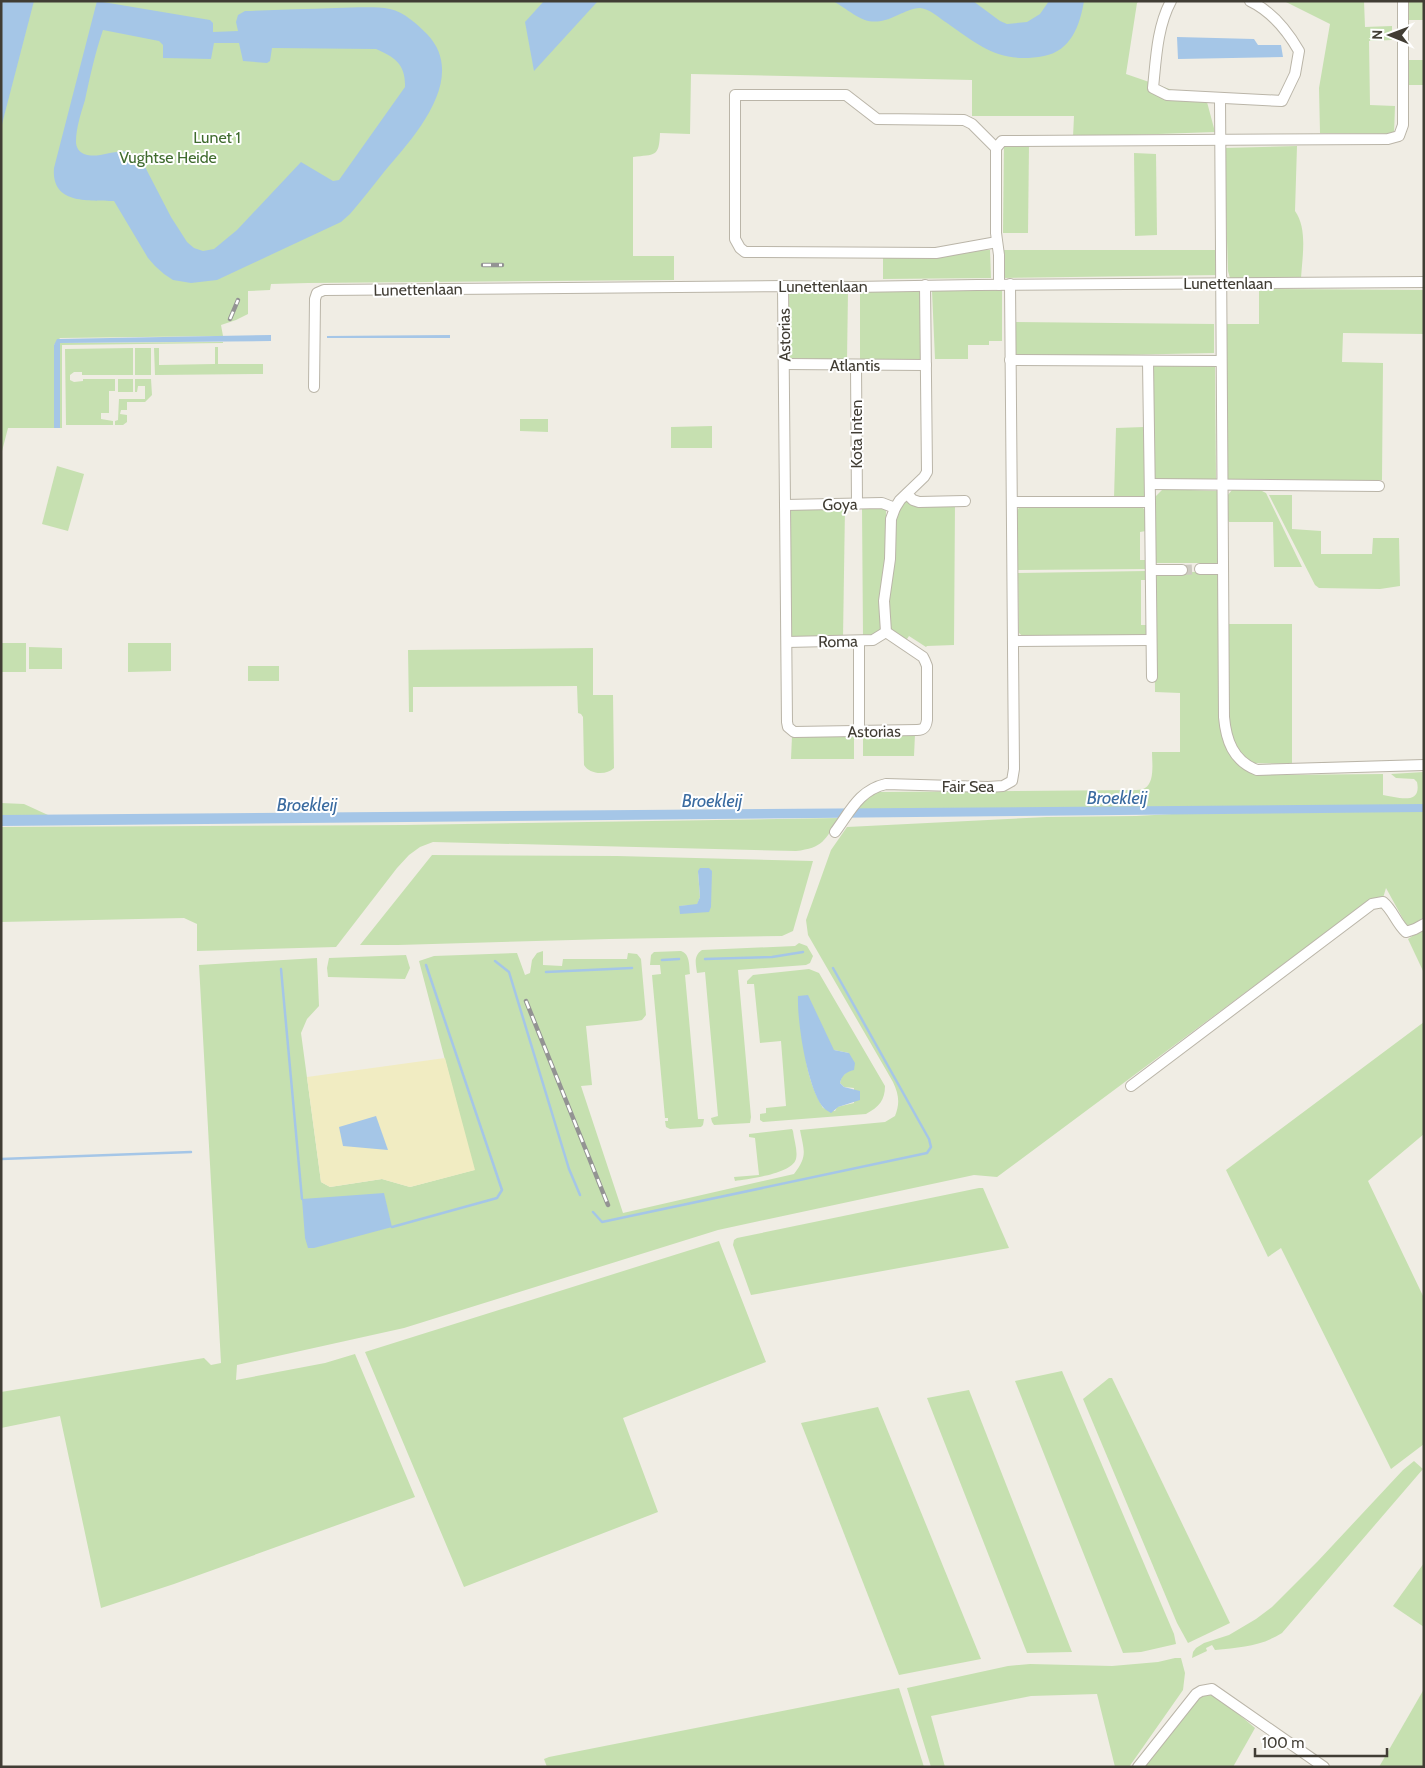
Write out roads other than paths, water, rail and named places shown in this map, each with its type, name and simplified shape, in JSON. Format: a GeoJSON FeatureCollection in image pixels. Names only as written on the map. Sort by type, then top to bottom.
{"type":"FeatureCollection","features":[{"type":"Feature","properties":{"kind":"street"},"geometry":{"type":"LineString","coordinates":[[1171,1],[1163,14],[1153,88],[1167,95],[1282,101],[1295,74],[1299,51],[1289,33],[1258,5],[1250,1]]}},
{"type":"Feature","properties":{"kind":"street"},"geometry":{"type":"LineString","coordinates":[[998,285],[996,148],[1002,141],[1388,139],[1399,136],[1403,125],[1403,1]]}},
{"type":"Feature","properties":{"kind":"street"},"geometry":{"type":"LineString","coordinates":[[996,148],[972,124],[964,120],[877,119],[846,95],[736,95],[735,239],[740,248],[745,252],[936,253],[997,242]]}},
{"type":"Feature","properties":{"kind":"street"},"geometry":{"type":"LineString","coordinates":[[1220,99],[1224,717],[1228,744],[1240,759],[1249,767],[1257,770],[1424,765]]}},
{"type":"Feature","properties":{"kind":"street","name":"Lunettenlaan"},"geometry":{"type":"LineString","coordinates":[[314,387],[315,299],[317,293],[324,290],[1424,282]]}},
{"type":"Feature","properties":{"kind":"street"},"geometry":{"type":"LineString","coordinates":[[1010,284],[1013,641],[1151,640]]}},
{"type":"Feature","properties":{"kind":"street"},"geometry":{"type":"LineString","coordinates":[[886,632],[884,601],[890,559],[891,519],[895,508],[924,478],[927,472],[926,285]]}},
{"type":"Feature","properties":{"kind":"street","name":"Astorias"},"geometry":{"type":"LineString","coordinates":[[783,286],[788,727],[794,732],[922,730],[926,727],[927,666],[925,661],[923,657],[886,632]]}},
{"type":"Feature","properties":{"kind":"street"},"geometry":{"type":"LineString","coordinates":[[1010,360],[1222,361]]}},
{"type":"Feature","properties":{"kind":"street"},"geometry":{"type":"LineString","coordinates":[[1148,361],[1152,677]]}},
{"type":"Feature","properties":{"kind":"street","name":"Atlantis"},"geometry":{"type":"LineString","coordinates":[[785,364],[926,365]]}},
{"type":"Feature","properties":{"kind":"street","name":"Kota Inten"},"geometry":{"type":"LineString","coordinates":[[856,365],[857,504]]}},
{"type":"Feature","properties":{"kind":"street"},"geometry":{"type":"LineString","coordinates":[[1150,484],[1379,486]]}},
{"type":"Feature","properties":{"kind":"street"},"geometry":{"type":"LineString","coordinates":[[908,494],[913,500],[920,502],[965,501]]}},
{"type":"Feature","properties":{"kind":"street"},"geometry":{"type":"LineString","coordinates":[[1012,502],[1150,502]]}},
{"type":"Feature","properties":{"kind":"street","name":"Goya"},"geometry":{"type":"LineString","coordinates":[[785,505],[882,503],[895,508]]}},
{"type":"Feature","properties":{"kind":"street"},"geometry":{"type":"LineString","coordinates":[[1200,570],[1223,569]]}},
{"type":"Feature","properties":{"kind":"street"},"geometry":{"type":"LineString","coordinates":[[1151,570],[1182,570]]}},
{"type":"Feature","properties":{"kind":"street","name":"Roma"},"geometry":{"type":"LineString","coordinates":[[787,642],[873,640],[886,632]]}},
{"type":"Feature","properties":{"kind":"street"},"geometry":{"type":"LineString","coordinates":[[859,641],[859,731]]}},
{"type":"Feature","properties":{"kind":"street","name":"Fair Sea"},"geometry":{"type":"LineString","coordinates":[[835,832],[857,802],[869,790],[886,784],[988,787],[1003,786],[1012,780],[1014,769],[1013,641]]}},
{"type":"Feature","properties":{"kind":"street"},"geometry":{"type":"LineString","coordinates":[[1131,1086],[1372,904],[1383,902],[1389,907],[1399,926],[1406,932],[1424,924]]}},
{"type":"Feature","properties":{"kind":"street"},"geometry":{"type":"LineString","coordinates":[[1138,1767],[1196,1694],[1212,1689],[1324,1767]]}},
{"type":"Feature","properties":{"kind":"water"},"geometry":{"type":"Polygon","coordinates":[[[1,1],[34,1],[1,128],[1,1]]]}},
{"type":"Feature","properties":{"kind":"water"},"geometry":{"type":"Polygon","coordinates":[[[97,1],[210,20],[213,23],[213,32],[238,31],[236,22],[238,15],[245,11],[363,7],[390,9],[405,16],[419,26],[427,34],[438,51],[442,69],[439,88],[432,107],[409,142],[350,214],[341,222],[217,280],[191,283],[173,280],[164,274],[148,258],[114,201],[83,200],[65,194],[59,189],[55,180],[54,168],[97,1]],[[103,30],[79,121],[76,144],[78,149],[84,154],[99,155],[121,151],[135,155],[142,161],[171,217],[187,242],[194,248],[203,251],[214,249],[237,230],[301,162],[333,181],[339,180],[405,87],[404,73],[398,63],[389,55],[376,49],[272,48],[270,61],[267,63],[243,61],[239,43],[214,43],[211,59],[163,58],[163,45],[159,41],[103,30]]]}},
{"type":"Feature","properties":{"kind":"water"},"geometry":{"type":"Polygon","coordinates":[[[544,1],[598,1],[534,71],[525,22],[544,1]]]}},
{"type":"Feature","properties":{"kind":"water"},"geometry":{"type":"Polygon","coordinates":[[[833,1],[973,1],[1007,24],[1027,22],[1040,14],[1049,1],[1084,1],[1077,28],[1073,36],[1061,49],[1044,56],[1015,58],[992,52],[924,9],[909,10],[887,19],[871,21],[864,20],[833,1]]]}},
{"type":"Feature","properties":{"kind":"water"},"geometry":{"type":"Polygon","coordinates":[[[1177,37],[1254,39],[1258,45],[1281,45],[1283,57],[1178,59],[1177,37]]]}},
{"type":"Feature","properties":{"kind":"water"},"geometry":{"type":"Polygon","coordinates":[[[271,335],[271,341],[60,343],[60,428],[54,428],[54,345],[57,339],[271,335]]]}},
{"type":"Feature","properties":{"kind":"water"},"geometry":{"type":"Polygon","coordinates":[[[450,335],[450,338],[327,338],[327,336],[450,335]]]}},
{"type":"Feature","properties":{"kind":"water"},"geometry":{"type":"Polygon","coordinates":[[[1424,804],[1424,812],[1,826],[1,815],[1424,804]]]}},
{"type":"Feature","properties":{"kind":"water"},"geometry":{"type":"Polygon","coordinates":[[[700,868],[709,868],[712,871],[711,907],[709,912],[680,914],[679,906],[697,904],[700,897],[698,871],[700,868]]]}},
{"type":"Feature","properties":{"kind":"water"},"geometry":{"type":"Polygon","coordinates":[[[808,995],[834,1050],[849,1053],[855,1063],[854,1070],[845,1074],[840,1083],[844,1087],[860,1091],[860,1100],[838,1107],[831,1113],[823,1107],[817,1096],[804,1053],[799,1021],[798,996],[808,995]]]}},
{"type":"Feature","properties":{"kind":"water"},"geometry":{"type":"Polygon","coordinates":[[[376,1116],[388,1150],[343,1146],[339,1127],[376,1116]]]}},
{"type":"Feature","properties":{"kind":"water"},"geometry":{"type":"Polygon","coordinates":[[[384,1193],[392,1227],[308,1248],[305,1238],[302,1199],[384,1193]]]}},
{"type":"Feature","properties":{"kind":"waterway"},"geometry":{"type":"LineString","coordinates":[[705,959],[772,957],[803,952]]}},
{"type":"Feature","properties":{"kind":"waterway"},"geometry":{"type":"LineString","coordinates":[[662,960],[679,959]]}},
{"type":"Feature","properties":{"kind":"waterway"},"geometry":{"type":"LineString","coordinates":[[495,961],[509,972],[569,1169],[580,1195]]}},
{"type":"Feature","properties":{"kind":"waterway"},"geometry":{"type":"LineString","coordinates":[[392,1227],[497,1198],[502,1190],[426,965]]}},
{"type":"Feature","properties":{"kind":"waterway"},"geometry":{"type":"LineString","coordinates":[[546,972],[632,968]]}},
{"type":"Feature","properties":{"kind":"waterway"},"geometry":{"type":"LineString","coordinates":[[593,1212],[602,1222],[927,1153],[931,1147],[929,1139],[833,968]]}},
{"type":"Feature","properties":{"kind":"waterway"},"geometry":{"type":"LineString","coordinates":[[281,969],[302,1199]]}},
{"type":"Feature","properties":{"kind":"waterway"},"geometry":{"type":"LineString","coordinates":[[1,1159],[191,1152]]}},
{"type":"Feature","properties":{"kind":"tunnel"},"geometry":{"type":"LineString","coordinates":[[1182,570],[1200,569]]}},
{"type":"Feature","properties":{"kind":"railway"},"geometry":{"type":"LineString","coordinates":[[483,265],[502,265]]}},
{"type":"Feature","properties":{"kind":"railway"},"geometry":{"type":"LineString","coordinates":[[230,319],[238,300]]}},
{"type":"Feature","properties":{"kind":"railway"},"geometry":{"type":"LineString","coordinates":[[526,1001],[608,1205]]}},
{"type":"Feature","properties":{"kind":"park label","name":"Lunet 1"},"geometry":{"type":"Point","coordinates":[217,137]}},
{"type":"Feature","properties":{"kind":"park label","name":"Vughtse Heide"},"geometry":{"type":"Point","coordinates":[168,157]}},
{"type":"Feature","properties":{"kind":"water label","name":"Broekleij"},"geometry":{"type":"Point","coordinates":[1117,798]}},
{"type":"Feature","properties":{"kind":"water label","name":"Broekleij"},"geometry":{"type":"Point","coordinates":[712,801]}},
{"type":"Feature","properties":{"kind":"water label","name":"Broekleij"},"geometry":{"type":"Point","coordinates":[307,805]}}]}
